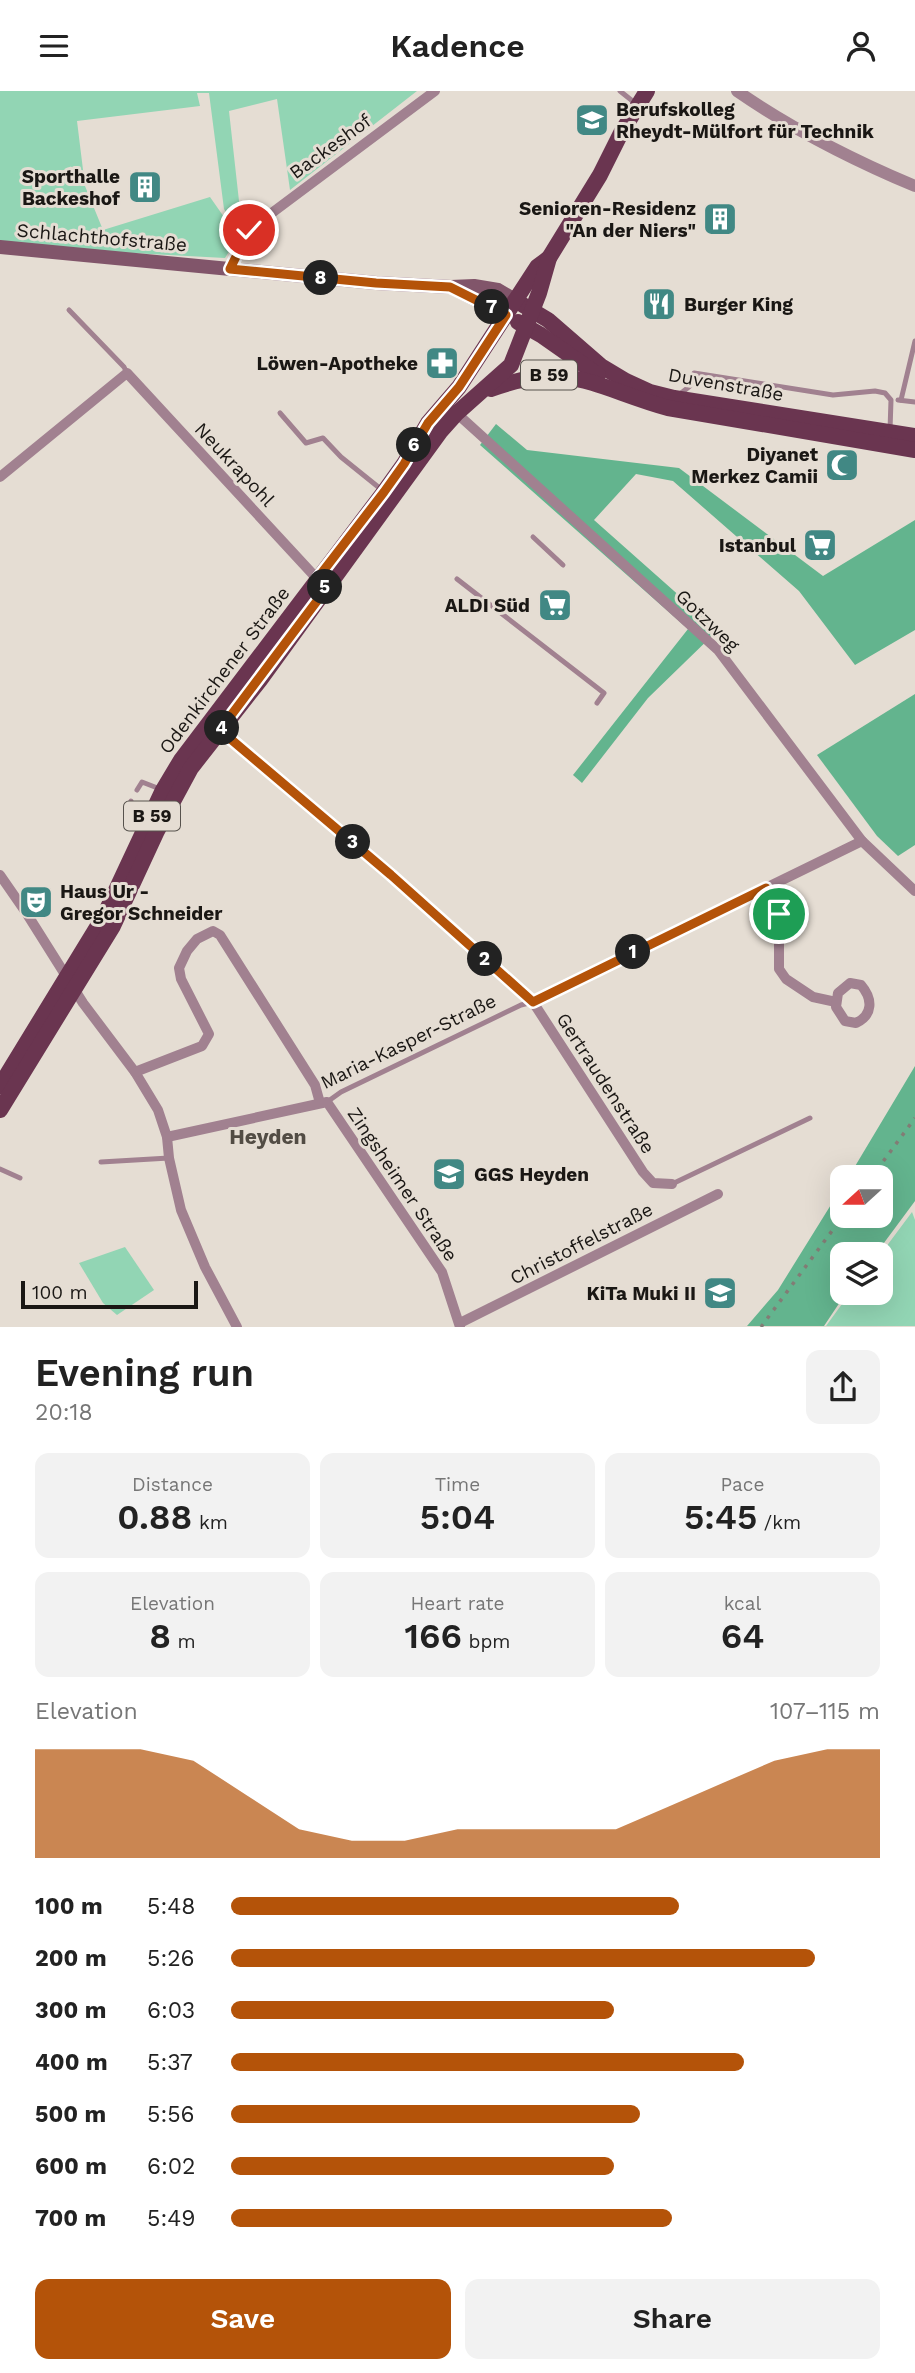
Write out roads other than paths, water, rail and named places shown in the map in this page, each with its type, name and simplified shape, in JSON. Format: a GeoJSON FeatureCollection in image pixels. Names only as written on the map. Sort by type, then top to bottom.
{"type":"FeatureCollection","features":[{"type":"Feature","properties":{"kind":"main road"},"geometry":{"type":"LineString","coordinates":[[549,258],[600,175],[642,98]]}},
{"type":"Feature","properties":{"kind":"main road","name":"Schlachthofstraße"},"geometry":{"type":"LineString","coordinates":[[0,247],[376,283],[474,286],[498,290],[515,300]]}},
{"type":"Feature","properties":{"kind":"main road","name":"B 59"},"geometry":{"type":"LineString","coordinates":[[515,300],[537,267],[549,258]]}},
{"type":"Feature","properties":{"kind":"main road","name":"Odenkirchener Straße"},"geometry":{"type":"LineString","coordinates":[[322,584],[404,464],[421,433],[451,408],[479,393],[511,365],[549,258]]}},
{"type":"Feature","properties":{"kind":"main road","name":"Schlachthofstraße"},"geometry":{"type":"LineString","coordinates":[[450,287],[506,315]]}},
{"type":"Feature","properties":{"kind":"main road","name":"Odenkirchener Straße"},"geometry":{"type":"LineString","coordinates":[[0,1109],[71,985],[104,916],[152,828],[181,760],[216,726],[436,438],[459,387],[515,300]]}},
{"type":"Feature","properties":{"kind":"main road","name":"Duvenstraße"},"geometry":{"type":"LineString","coordinates":[[515,300],[554,324],[601,366],[650,392],[888,440],[915,450]]}},
{"type":"Feature","properties":{"kind":"main road","name":"B 59"},"geometry":{"type":"LineString","coordinates":[[506,315],[621,391]]}},
{"type":"Feature","properties":{"kind":"main road","name":"B 59"},"geometry":{"type":"LineString","coordinates":[[479,393],[511,381],[552,375],[594,382],[621,391]]}},
{"type":"Feature","properties":{"kind":"main road","name":"Duvenstraße"},"geometry":{"type":"LineString","coordinates":[[621,391],[645,402],[668,408],[888,440],[915,436]]}},
{"type":"Feature","properties":{"kind":"main road","name":"Odenkirchener Straße"},"geometry":{"type":"LineString","coordinates":[[0,1086],[71,985]]}},
{"type":"Feature","properties":{"kind":"street","name":"Backeshof"},"geometry":{"type":"LineString","coordinates":[[230,269],[249,230],[435,91]]}},
{"type":"Feature","properties":{"kind":"street"},"geometry":{"type":"LineString","coordinates":[[737,91],[769,113],[915,186]]}},
{"type":"Feature","properties":{"kind":"street"},"geometry":{"type":"LineString","coordinates":[[0,477],[127,373]]}},
{"type":"Feature","properties":{"kind":"street","name":"Neukrapohl"},"geometry":{"type":"LineString","coordinates":[[127,373],[322,584]]}},
{"type":"Feature","properties":{"kind":"street","name":"Gotzweg"},"geometry":{"type":"LineString","coordinates":[[451,408],[718,650],[862,841],[915,891]]}},
{"type":"Feature","properties":{"kind":"street","name":"Gertraudenstraße"},"geometry":{"type":"LineString","coordinates":[[216,726],[391,875],[533,1002],[643,1172],[653,1183],[672,1184]]}},
{"type":"Feature","properties":{"kind":"street","name":"Maria-Kasper-Straße"},"geometry":{"type":"LineString","coordinates":[[533,1002],[862,841]]}},
{"type":"Feature","properties":{"kind":"street"},"geometry":{"type":"LineString","coordinates":[[0,875],[71,985],[135,1072],[158,1110],[167,1137],[169,1159],[181,1210],[205,1267],[237,1327]]}},
{"type":"Feature","properties":{"kind":"street"},"geometry":{"type":"LineString","coordinates":[[766,888],[779,914],[779,969],[786,979],[813,997],[836,1002]]}},
{"type":"Feature","properties":{"kind":"street","name":"Zingsheimer Straße"},"geometry":{"type":"LineString","coordinates":[[135,1072],[202,1046],[206,1040],[209,1034],[206,1024],[181,979],[179,968],[187,951],[197,939],[213,931],[220,935],[297,1055],[323,1103],[442,1272],[460,1325]]}},
{"type":"Feature","properties":{"kind":"street","name":"Maria-Kasper-Straße"},"geometry":{"type":"LineString","coordinates":[[167,1137],[323,1103]]}},
{"type":"Feature","properties":{"kind":"street","name":"Christoffelstraße"},"geometry":{"type":"LineString","coordinates":[[460,1325],[718,1193]]}},
{"type":"Feature","properties":{"kind":"lane"},"geometry":{"type":"LineString","coordinates":[[620,91],[642,98]]}},
{"type":"Feature","properties":{"kind":"lane"},"geometry":{"type":"LineString","coordinates":[[69,310],[127,373]]}},
{"type":"Feature","properties":{"kind":"lane"},"geometry":{"type":"LineString","coordinates":[[901,400],[915,341]]}},
{"type":"Feature","properties":{"kind":"lane"},"geometry":{"type":"LineString","coordinates":[[674,398],[690,386],[694,373],[833,395],[875,391],[885,393],[891,400],[888,440]]}},
{"type":"Feature","properties":{"kind":"lane"},"geometry":{"type":"LineString","coordinates":[[891,400],[915,402]]}},
{"type":"Feature","properties":{"kind":"lane"},"geometry":{"type":"LineString","coordinates":[[280,413],[306,443],[323,438],[341,457],[384,492]]}},
{"type":"Feature","properties":{"kind":"lane"},"geometry":{"type":"LineString","coordinates":[[533,537],[564,565]]}},
{"type":"Feature","properties":{"kind":"lane"},"geometry":{"type":"LineString","coordinates":[[457,579],[604,693],[597,703]]}},
{"type":"Feature","properties":{"kind":"lane"},"geometry":{"type":"LineString","coordinates":[[137,790],[142,782],[169,792]]}},
{"type":"Feature","properties":{"kind":"lane"},"geometry":{"type":"LineString","coordinates":[[131,801],[128,810],[152,828]]}},
{"type":"Feature","properties":{"kind":"lane","name":"Maria-Kasper-Straße"},"geometry":{"type":"LineString","coordinates":[[323,1103],[341,1092],[533,1002]]}},
{"type":"Feature","properties":{"kind":"lane","name":"Gertraudenstraße"},"geometry":{"type":"LineString","coordinates":[[672,1184],[810,1118]]}},
{"type":"Feature","properties":{"kind":"lane"},"geometry":{"type":"LineString","coordinates":[[101,1162],[169,1159]]}},
{"type":"Feature","properties":{"kind":"lane"},"geometry":{"type":"LineString","coordinates":[[0,1169],[19,1178]]}},
{"type":"Feature","properties":{"kind":"railway"},"geometry":{"type":"LineString","coordinates":[[881,1165],[915,1118]]}},
{"type":"Feature","properties":{"kind":"railway"},"geometry":{"type":"LineString","coordinates":[[761,1327],[833,1229]]}},
{"type":"Feature","properties":{"kind":"place","name":"Berufskolleg Rheydt-Mülfort für Technik"},"geometry":{"type":"Point","coordinates":[592,120]}},
{"type":"Feature","properties":{"kind":"place","name":"Sporthalle Backeshof"},"geometry":{"type":"Point","coordinates":[145,187]}},
{"type":"Feature","properties":{"kind":"place","name":"Senioren-Residenz \"An der Niers\""},"geometry":{"type":"Point","coordinates":[720,219]}},
{"type":"Feature","properties":{"kind":"place","name":"Burger King"},"geometry":{"type":"Point","coordinates":[659,304]}},
{"type":"Feature","properties":{"kind":"place","name":"Löwen-Apotheke"},"geometry":{"type":"Point","coordinates":[442,363]}},
{"type":"Feature","properties":{"kind":"place","name":"Diyanet Merkez Camii"},"geometry":{"type":"Point","coordinates":[842,465]}},
{"type":"Feature","properties":{"kind":"place","name":"Istanbul"},"geometry":{"type":"Point","coordinates":[820,545]}},
{"type":"Feature","properties":{"kind":"place","name":"ALDI Süd"},"geometry":{"type":"Point","coordinates":[555,605]}},
{"type":"Feature","properties":{"kind":"place","name":"Haus Ur - Gregor Schneider"},"geometry":{"type":"Point","coordinates":[36,902]}},
{"type":"Feature","properties":{"kind":"place","name":"GGS Heyden"},"geometry":{"type":"Point","coordinates":[449,1174]}},
{"type":"Feature","properties":{"kind":"place","name":"KiTa Muki II"},"geometry":{"type":"Point","coordinates":[720,1293]}},
{"type":"Feature","properties":{"kind":"district","name":"Heyden"},"geometry":{"type":"Point","coordinates":[268,1137]}}]}
